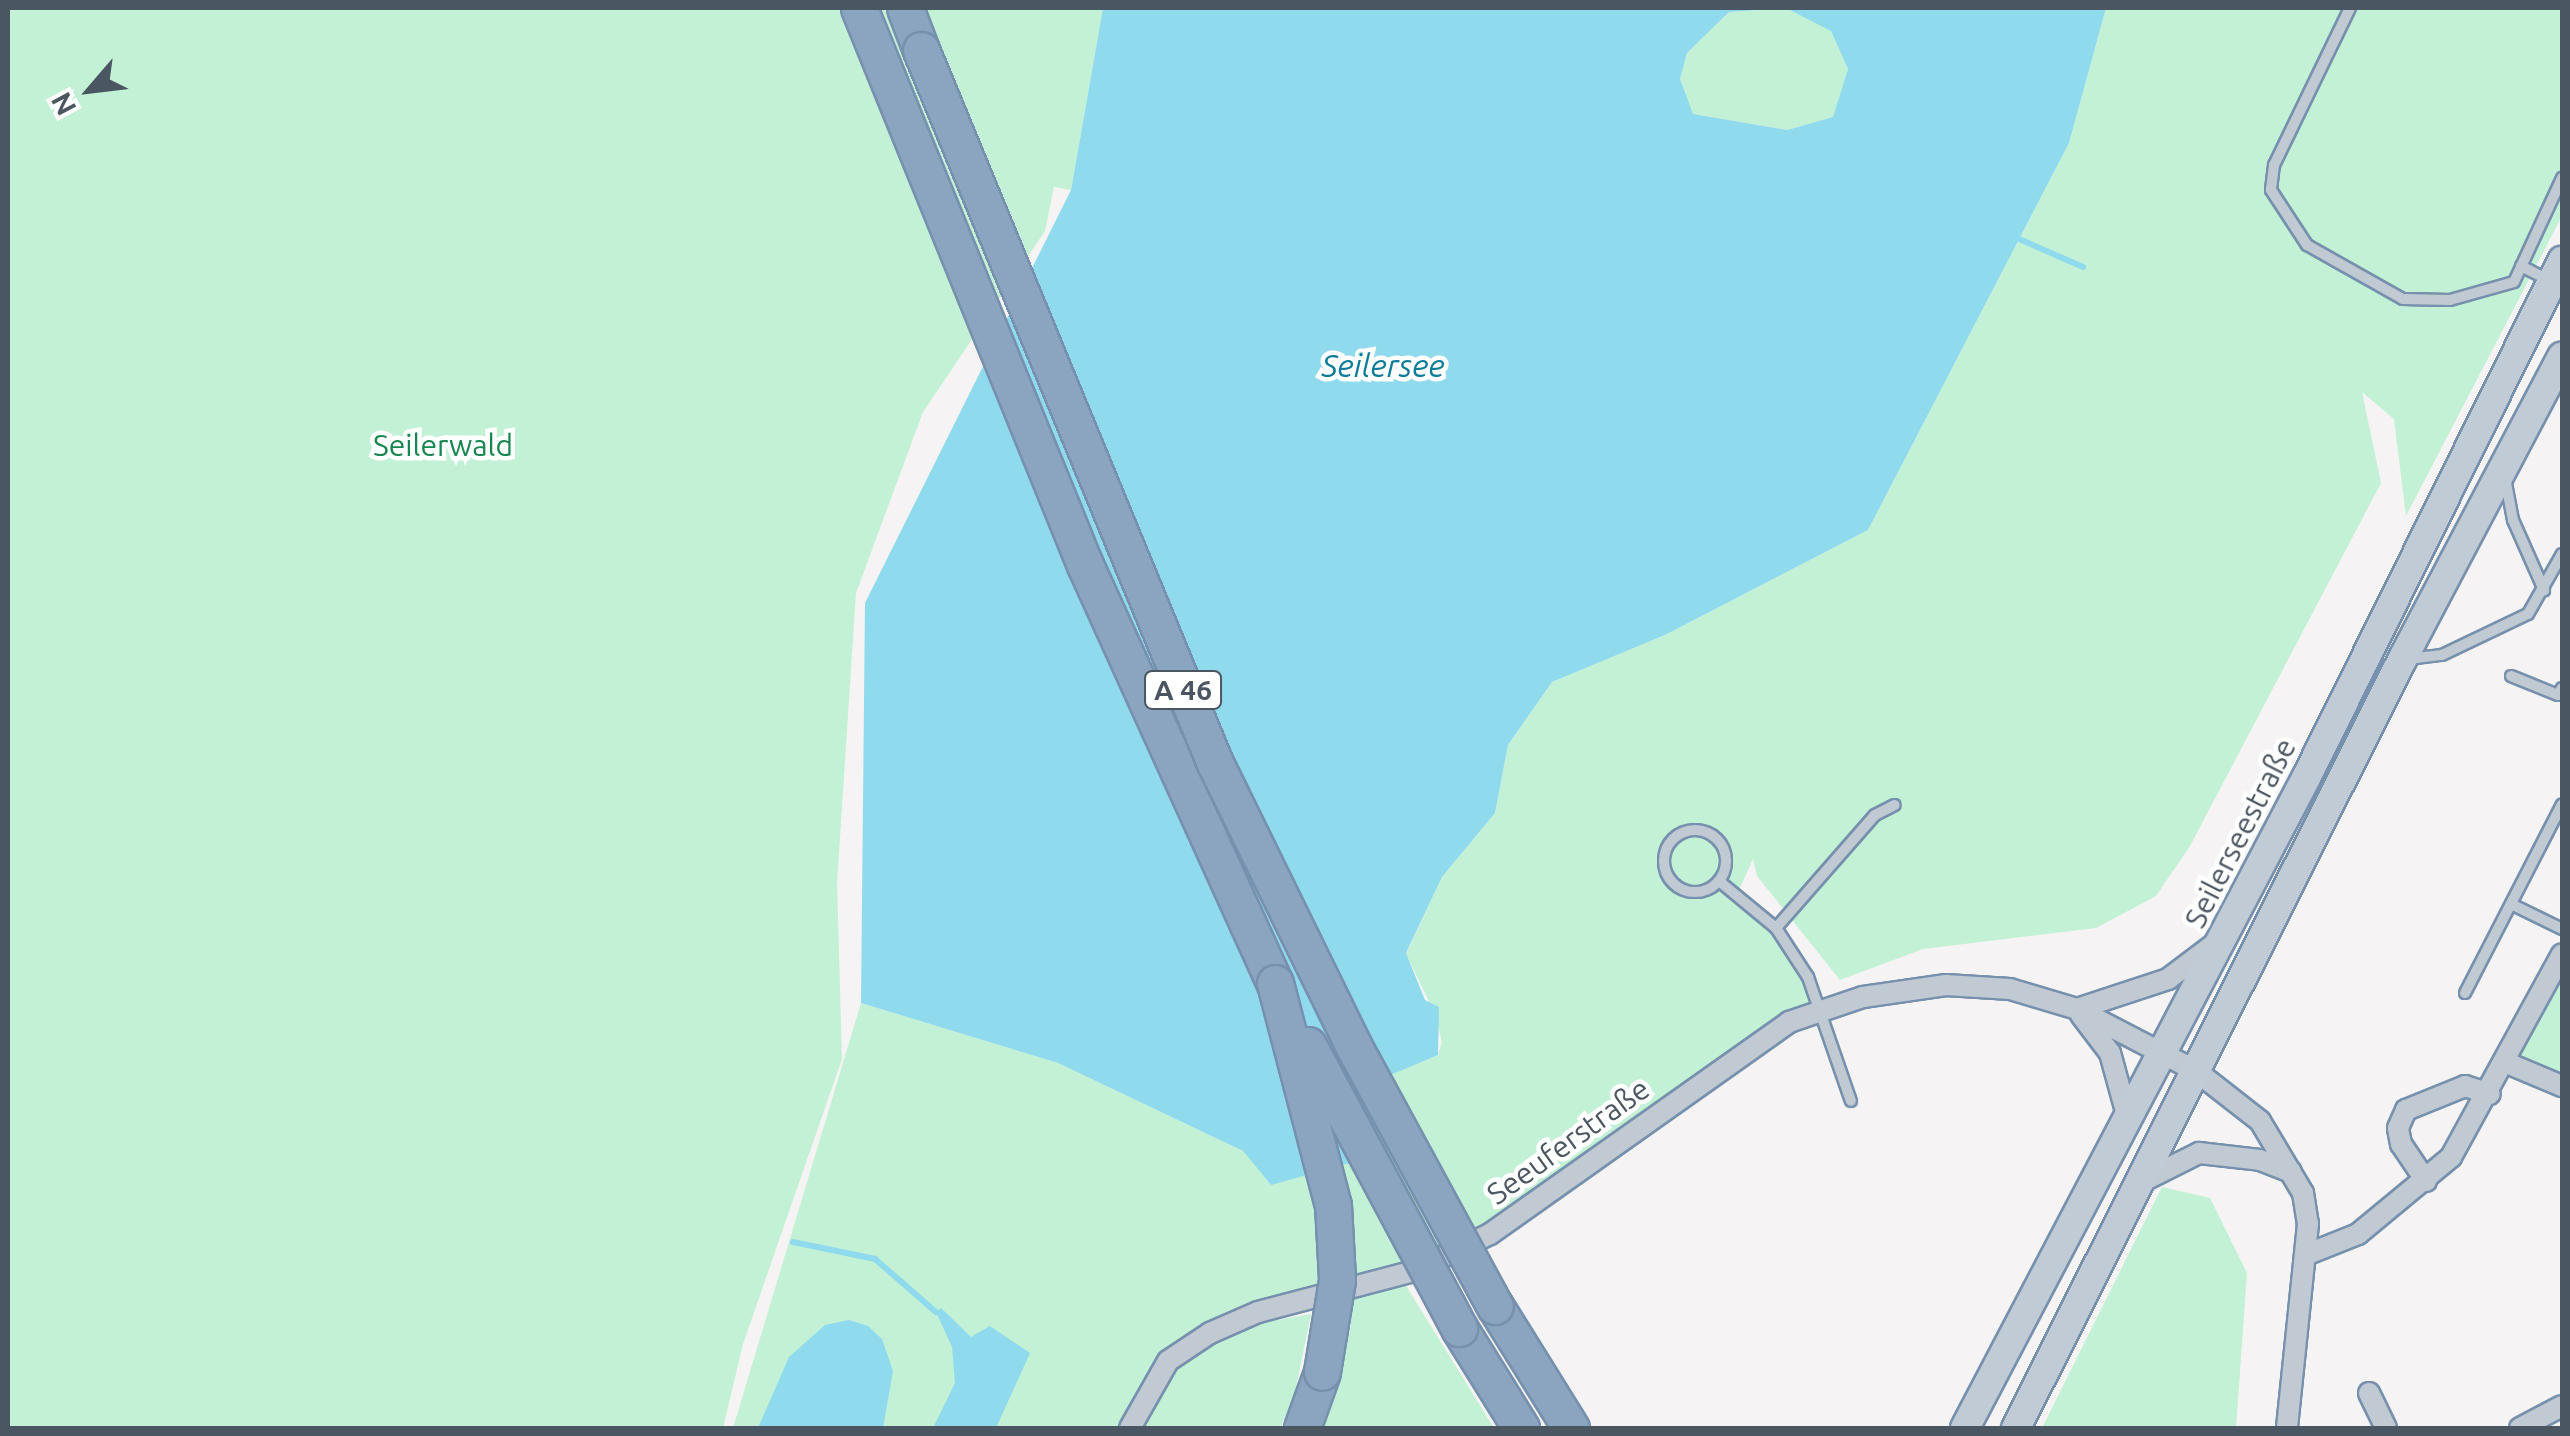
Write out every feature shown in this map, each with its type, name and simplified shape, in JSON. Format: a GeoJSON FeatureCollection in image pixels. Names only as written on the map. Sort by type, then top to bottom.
{"type":"FeatureCollection","features":[{"type":"Feature","properties":{"kind":"highway","name":"A 46"},"geometry":{"type":"LineString","coordinates":[[859,8],[1086,565],[1275,983],[1459,1328],[1521,1428]]}},
{"type":"Feature","properties":{"kind":"highway","name":"A 46"},"geometry":{"type":"LineString","coordinates":[[905,8],[1214,761],[1352,1045],[1495,1306],[1572,1428]]}},
{"type":"Feature","properties":{"kind":"highway"},"geometry":{"type":"LineString","coordinates":[[1275,983],[1333,1205],[1338,1280],[1322,1372],[1302,1428]]}},
{"type":"Feature","properties":{"kind":"main road","name":"Seilerseestraße"},"geometry":{"type":"LineString","coordinates":[[1965,1428],[2224,936],[2557,272]]}},
{"type":"Feature","properties":{"kind":"main road"},"geometry":{"type":"LineString","coordinates":[[2016,1428],[2402,660],[2562,357]]}},
{"type":"Feature","properties":{"kind":"street"},"geometry":{"type":"LineString","coordinates":[[2127,1115],[2110,1053],[2076,1009],[2168,980],[2224,936]]}},
{"type":"Feature","properties":{"kind":"street"},"geometry":{"type":"LineString","coordinates":[[2308,1254],[2358,1234],[2451,1157],[2507,1063],[2562,954]]}},
{"type":"Feature","properties":{"kind":"street","name":"Seeuferstraße"},"geometry":{"type":"LineString","coordinates":[[1130,1428],[1152,1383],[1188,1345],[1258,1312],[1414,1271],[1490,1234],[1752,1044],[1822,1008],[1946,985],[2010,989],[2076,1009],[2196,1071],[2260,1121],[2302,1192],[2308,1254],[2287,1428]]}},
{"type":"Feature","properties":{"kind":"street"},"geometry":{"type":"LineString","coordinates":[[2507,1063],[2562,1086]]}},
{"type":"Feature","properties":{"kind":"street"},"geometry":{"type":"LineString","coordinates":[[2426,1181],[2401,1144],[2398,1128],[2406,1110],[2465,1086],[2490,1094]]}},
{"type":"Feature","properties":{"kind":"street"},"geometry":{"type":"LineString","coordinates":[[2141,1182],[2199,1153],[2260,1160],[2292,1172]]}},
{"type":"Feature","properties":{"kind":"street"},"geometry":{"type":"LineString","coordinates":[[2368,1393],[2386,1428]]}},
{"type":"Feature","properties":{"kind":"street"},"geometry":{"type":"LineString","coordinates":[[2520,1428],[2562,1406]]}},
{"type":"Feature","properties":{"kind":"lane"},"geometry":{"type":"LineString","coordinates":[[2350,8],[2274,165],[2271,190],[2283,216],[2307,245],[2403,298],[2450,300],[2514,282],[2562,178]]}},
{"type":"Feature","properties":{"kind":"lane"},"geometry":{"type":"LineString","coordinates":[[2521,266],[2557,272]]}},
{"type":"Feature","properties":{"kind":"lane"},"geometry":{"type":"LineString","coordinates":[[2504,471],[2513,520],[2544,590]]}},
{"type":"Feature","properties":{"kind":"lane"},"geometry":{"type":"LineString","coordinates":[[2402,660],[2442,655],[2496,633],[2528,614],[2562,554]]}},
{"type":"Feature","properties":{"kind":"lane"},"geometry":{"type":"LineString","coordinates":[[2510,676],[2558,695],[2562,688]]}},
{"type":"Feature","properties":{"kind":"lane"},"geometry":{"type":"LineString","coordinates":[[2465,993],[2562,804]]}},
{"type":"Feature","properties":{"kind":"lane"},"geometry":{"type":"LineString","coordinates":[[1776,928],[1875,814],[1896,805]]}},
{"type":"Feature","properties":{"kind":"lane"},"geometry":{"type":"LineString","coordinates":[[1699,830],[1719,841],[1726,859],[1719,881],[1695,892],[1676,885],[1664,863],[1677,836],[1699,830]]}},
{"type":"Feature","properties":{"kind":"lane"},"geometry":{"type":"LineString","coordinates":[[1719,881],[1776,928],[1822,1008],[1851,1101]]}},
{"type":"Feature","properties":{"kind":"lane"},"geometry":{"type":"LineString","coordinates":[[2511,904],[2562,929]]}},
{"type":"Feature","properties":{"kind":"green space","name":"Seilerwald"},"geometry":{"type":"Polygon","coordinates":[[[8,8],[1103,8],[1071,190],[1054,187],[1045,231],[923,412],[856,593],[837,883],[842,1059],[743,1344],[723,1428],[8,1428],[8,8]]]}},
{"type":"Feature","properties":{"kind":"green space"},"geometry":{"type":"Polygon","coordinates":[[[1786,8],[1831,30],[1848,69],[1834,117],[1787,130],[1692,114],[1680,79],[1687,53],[1729,12],[1786,8]]]}},
{"type":"Feature","properties":{"kind":"green space"},"geometry":{"type":"Polygon","coordinates":[[[2106,8],[2562,8],[2562,216],[2406,516],[2394,419],[2362,392],[2381,483],[2190,846],[2156,896],[2096,928],[1923,949],[1840,980],[1757,876],[1753,859],[1734,901],[1783,941],[1819,1005],[1535,1202],[1415,1265],[1209,1327],[1123,1428],[733,1428],[861,1003],[1058,1063],[1243,1151],[1271,1185],[1381,1078],[1438,1055],[1442,1042],[1435,1014],[1406,954],[1442,877],[1495,813],[1508,745],[1552,682],[1665,635],[1868,530],[2069,143],[2106,8]]]}},
{"type":"Feature","properties":{"kind":"green space"},"geometry":{"type":"Polygon","coordinates":[[[2562,966],[2562,1082],[2515,1059],[2562,966]]]}},
{"type":"Feature","properties":{"kind":"green space"},"geometry":{"type":"Polygon","coordinates":[[[2162,1187],[2210,1198],[2247,1273],[2236,1428],[2042,1428],[2162,1187]]]}},
{"type":"Feature","properties":{"kind":"green space"},"geometry":{"type":"Polygon","coordinates":[[[1403,1281],[1494,1428],[1316,1428],[1351,1326],[1348,1299],[1403,1281]]]}},
{"type":"Feature","properties":{"kind":"green space"},"geometry":{"type":"Polygon","coordinates":[[[1311,1314],[1294,1397],[1280,1428],[1140,1428],[1174,1371],[1209,1344],[1255,1324],[1311,1314]]]}},
{"type":"Feature","properties":{"kind":"water","name":"Seilersee"},"geometry":{"type":"Polygon","coordinates":[[[1103,8],[1786,8],[2106,8],[2069,143],[1868,530],[1665,635],[1552,682],[1508,745],[1495,813],[1442,877],[1406,953],[1425,1000],[1439,1007],[1438,1055],[1381,1079],[1377,1121],[1353,1162],[1271,1185],[1243,1151],[1058,1063],[861,1003],[865,603],[1071,190],[1103,8]],[[1786,8],[1729,12],[1687,53],[1680,79],[1693,114],[1787,130],[1833,117],[1848,69],[1831,31],[1786,8]]]}},
{"type":"Feature","properties":{"kind":"water"},"geometry":{"type":"Polygon","coordinates":[[[941,1308],[971,1337],[990,1326],[1030,1353],[996,1428],[933,1428],[955,1383],[952,1347],[936,1312],[941,1308]]]}},
{"type":"Feature","properties":{"kind":"water"},"geometry":{"type":"Polygon","coordinates":[[[849,1320],[868,1326],[882,1339],[893,1371],[883,1428],[758,1428],[789,1357],[825,1325],[849,1320]]]}},
{"type":"Feature","properties":{"kind":"waterway"},"geometry":{"type":"LineString","coordinates":[[2019,239],[2083,267]]}},
{"type":"Feature","properties":{"kind":"waterway"},"geometry":{"type":"LineString","coordinates":[[793,1242],[875,1259],[936,1312]]}}]}
